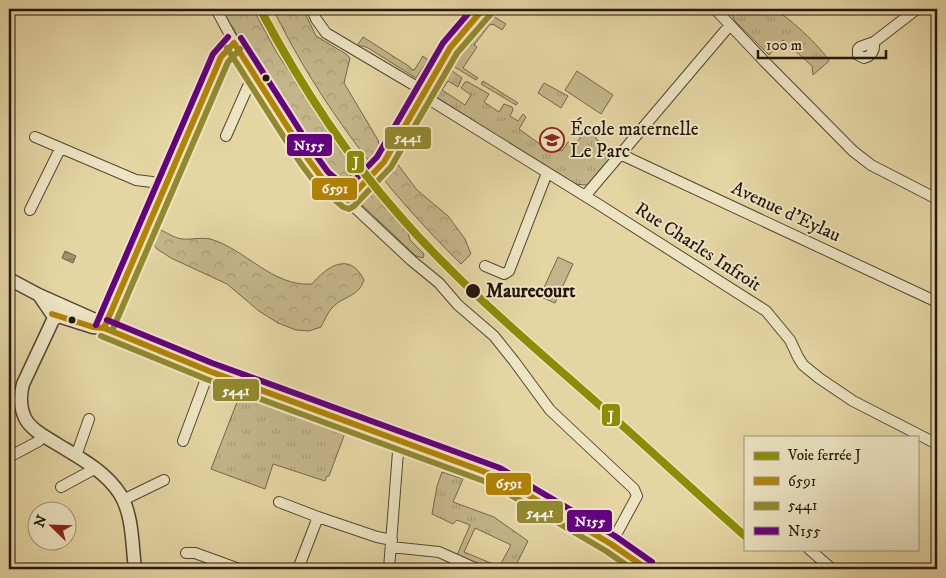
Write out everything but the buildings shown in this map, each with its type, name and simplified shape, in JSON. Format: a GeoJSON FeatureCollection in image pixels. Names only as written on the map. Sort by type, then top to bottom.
{"type":"FeatureCollection","features":[{"type":"Feature","properties":{"kind":"street"},"geometry":{"type":"LineString","coordinates":[[216,9],[234,43],[311,164],[322,178],[439,283],[458,305],[494,336],[550,410],[634,489],[637,496],[611,544]]}},
{"type":"Feature","properties":{"kind":"street","name":"Rue Charles Infroit"},"geometry":{"type":"LineString","coordinates":[[312,9],[316,19],[326,33],[766,311],[790,340],[798,358],[819,378],[853,400],[915,435]]}},
{"type":"Feature","properties":{"kind":"street"},"geometry":{"type":"LineString","coordinates":[[373,169],[392,146],[450,48],[483,9]]}},
{"type":"Feature","properties":{"kind":"street"},"geometry":{"type":"LineString","coordinates":[[715,9],[853,151],[871,165],[937,199]]}},
{"type":"Feature","properties":{"kind":"street"},"geometry":{"type":"LineString","coordinates":[[874,42],[917,9]]}},
{"type":"Feature","properties":{"kind":"street"},"geometry":{"type":"LineString","coordinates":[[585,196],[730,25]]}},
{"type":"Feature","properties":{"kind":"street"},"geometry":{"type":"LineString","coordinates":[[104,328],[221,57],[234,43]]}},
{"type":"Feature","properties":{"kind":"street"},"geometry":{"type":"LineString","coordinates":[[226,136],[249,84],[255,76]]}},
{"type":"Feature","properties":{"kind":"street"},"geometry":{"type":"LineString","coordinates":[[35,137],[136,180],[152,182],[165,187]]}},
{"type":"Feature","properties":{"kind":"street"},"geometry":{"type":"LineString","coordinates":[[30,210],[60,149]]}},
{"type":"Feature","properties":{"kind":"street","name":"Avenue d'Eylau"},"geometry":{"type":"LineString","coordinates":[[620,154],[937,302]]}},
{"type":"Feature","properties":{"kind":"street"},"geometry":{"type":"LineString","coordinates":[[485,266],[504,274],[509,271],[547,173]]}},
{"type":"Feature","properties":{"kind":"street"},"geometry":{"type":"LineString","coordinates":[[344,197],[362,180]]}},
{"type":"Feature","properties":{"kind":"street"},"geometry":{"type":"LineString","coordinates":[[9,279],[39,295],[57,312],[99,322],[104,328],[209,371],[496,476],[611,544],[648,569]]}},
{"type":"Feature","properties":{"kind":"street"},"geometry":{"type":"LineString","coordinates":[[57,312],[26,376],[21,392],[21,404],[25,418],[43,436],[96,468],[109,480],[123,500],[129,520],[135,569]]}},
{"type":"Feature","properties":{"kind":"street"},"geometry":{"type":"LineString","coordinates":[[183,441],[209,371]]}},
{"type":"Feature","properties":{"kind":"street"},"geometry":{"type":"LineString","coordinates":[[76,456],[89,419]]}},
{"type":"Feature","properties":{"kind":"street"},"geometry":{"type":"LineString","coordinates":[[9,457],[39,441],[43,436]]}},
{"type":"Feature","properties":{"kind":"street","name":"Rue Charles Infroit"},"geometry":{"type":"LineString","coordinates":[[918,436],[937,444]]}},
{"type":"Feature","properties":{"kind":"street"},"geometry":{"type":"LineString","coordinates":[[389,569],[400,442]]}},
{"type":"Feature","properties":{"kind":"street"},"geometry":{"type":"LineString","coordinates":[[60,487],[96,468]]}},
{"type":"Feature","properties":{"kind":"street"},"geometry":{"type":"LineString","coordinates":[[123,500],[164,480]]}},
{"type":"Feature","properties":{"kind":"street"},"geometry":{"type":"LineString","coordinates":[[278,502],[392,544],[438,552],[477,569]]}},
{"type":"Feature","properties":{"kind":"street"},"geometry":{"type":"LineString","coordinates":[[298,569],[318,518]]}},
{"type":"Feature","properties":{"kind":"street"},"geometry":{"type":"LineString","coordinates":[[810,550],[832,569]]}},
{"type":"Feature","properties":{"kind":"street"},"geometry":{"type":"LineString","coordinates":[[186,553],[194,553],[239,569]]}},
{"type":"Feature","properties":{"kind":"green space"},"geometry":{"type":"Polygon","coordinates":[[[762,8],[777,11],[803,32],[829,61],[813,75],[812,66],[783,40],[769,55],[735,21],[729,9],[762,8]]]}},
{"type":"Feature","properties":{"kind":"green space"},"geometry":{"type":"Polygon","coordinates":[[[222,9],[253,9],[277,53],[356,171],[344,180],[334,181],[323,169],[282,110],[222,9]]]}},
{"type":"Feature","properties":{"kind":"green space"},"geometry":{"type":"Polygon","coordinates":[[[273,9],[303,9],[316,36],[350,58],[344,83],[378,140],[380,148],[372,158],[383,172],[390,160],[396,162],[417,190],[448,216],[465,239],[471,254],[461,264],[406,206],[356,144],[312,79],[273,9]]]}},
{"type":"Feature","properties":{"kind":"green space"},"geometry":{"type":"Polygon","coordinates":[[[464,9],[475,10],[454,33],[455,25],[464,9]]]}},
{"type":"Feature","properties":{"kind":"green space"},"geometry":{"type":"Polygon","coordinates":[[[490,14],[506,24],[502,30],[490,24],[474,45],[477,47],[463,68],[478,78],[476,80],[453,66],[473,35],[490,14]]]}},
{"type":"Feature","properties":{"kind":"green space"},"geometry":{"type":"Polygon","coordinates":[[[363,37],[413,70],[423,56],[428,60],[416,78],[368,48],[357,46],[363,37]]]}},
{"type":"Feature","properties":{"kind":"green space"},"geometry":{"type":"Polygon","coordinates":[[[451,70],[462,78],[458,87],[448,81],[442,90],[465,105],[471,95],[461,88],[465,82],[468,82],[489,94],[484,102],[499,112],[504,104],[512,107],[513,110],[510,116],[518,121],[523,114],[526,117],[519,129],[548,150],[560,132],[564,135],[555,147],[562,151],[568,142],[574,146],[586,130],[608,148],[607,150],[610,151],[612,148],[616,151],[587,185],[573,184],[435,96],[434,89],[448,71],[451,70]]]}},
{"type":"Feature","properties":{"kind":"green space"},"geometry":{"type":"Polygon","coordinates":[[[577,71],[613,95],[601,114],[565,90],[577,71]]]}},
{"type":"Feature","properties":{"kind":"green space"},"geometry":{"type":"Polygon","coordinates":[[[483,81],[518,103],[516,105],[481,84],[483,81]]]}},
{"type":"Feature","properties":{"kind":"green space"},"geometry":{"type":"Polygon","coordinates":[[[544,83],[568,96],[561,108],[538,93],[544,83]]]}},
{"type":"Feature","properties":{"kind":"green space"},"geometry":{"type":"Polygon","coordinates":[[[369,186],[408,233],[410,240],[424,254],[423,258],[416,256],[360,203],[359,194],[369,186]]]}},
{"type":"Feature","properties":{"kind":"green space"},"geometry":{"type":"Polygon","coordinates":[[[157,229],[179,238],[207,238],[223,244],[284,280],[312,284],[331,267],[345,264],[352,266],[358,271],[364,280],[355,293],[338,302],[332,308],[321,327],[309,331],[296,330],[278,323],[259,311],[227,284],[171,258],[157,249],[151,241],[154,231],[157,229]]]}},
{"type":"Feature","properties":{"kind":"green space"},"geometry":{"type":"Polygon","coordinates":[[[558,257],[573,264],[555,303],[541,297],[558,257]]]}},
{"type":"Feature","properties":{"kind":"green space"},"geometry":{"type":"Polygon","coordinates":[[[250,391],[297,410],[299,415],[345,433],[329,476],[327,476],[325,481],[273,464],[265,489],[211,469],[241,392],[250,391]]]}},
{"type":"Feature","properties":{"kind":"green space"},"geometry":{"type":"Polygon","coordinates":[[[442,472],[463,479],[453,502],[494,517],[528,541],[514,569],[498,569],[511,545],[475,528],[464,552],[498,566],[496,569],[487,569],[457,555],[470,525],[457,520],[453,524],[432,514],[437,486],[442,472]]]}},
{"type":"Feature","properties":{"kind":"shaded area"},"geometry":{"type":"Polygon","coordinates":[[[65,251],[76,256],[73,263],[62,258],[65,251]]]}},
{"type":"Feature","properties":{"kind":"tunnel"},"geometry":{"type":"LineString","coordinates":[[364,182],[375,172]]}},
{"type":"Feature","properties":{"kind":"rail line","name":"J"},"geometry":{"type":"LineString","coordinates":[[260,9],[290,63],[323,116],[360,167],[399,215],[494,312],[744,535]]}},
{"type":"Feature","properties":{"kind":"transit line","name":"N155"},"geometry":{"type":"LineString","coordinates":[[241,38],[315,154],[328,172],[347,188],[377,157],[443,43],[472,9]]}},
{"type":"Feature","properties":{"kind":"transit line","name":"6591"},"geometry":{"type":"LineString","coordinates":[[234,43],[308,159],[322,178],[348,200],[384,162],[450,48],[483,9]]}},
{"type":"Feature","properties":{"kind":"transit line","name":"5441"},"geometry":{"type":"LineString","coordinates":[[227,48],[301,164],[316,184],[343,207],[349,209],[391,167],[457,53],[490,15]]}},
{"type":"Feature","properties":{"kind":"transit line","name":"N155"},"geometry":{"type":"LineString","coordinates":[[96,325],[213,54],[228,37]]}},
{"type":"Feature","properties":{"kind":"transit line","name":"6591"},"geometry":{"type":"LineString","coordinates":[[104,328],[221,57],[234,43]]}},
{"type":"Feature","properties":{"kind":"transit line","name":"5441"},"geometry":{"type":"LineString","coordinates":[[112,331],[228,62],[240,49]]}},
{"type":"Feature","properties":{"kind":"transit line","name":"6591"},"geometry":{"type":"LineString","coordinates":[[52,314],[93,327],[104,328],[209,371],[496,476],[611,544],[647,569]]}},
{"type":"Feature","properties":{"kind":"transit line","name":"N155"},"geometry":{"type":"LineString","coordinates":[[107,320],[212,363],[500,468],[615,536],[652,562]]}},
{"type":"Feature","properties":{"kind":"transit line","name":"5441"},"geometry":{"type":"LineString","coordinates":[[101,336],[206,379],[492,484],[606,551],[632,569]]}},
{"type":"Feature","properties":{"kind":"place","name":"École maternelle Le Parc"},"geometry":{"type":"Point","coordinates":[552,140]}},
{"type":"Feature","properties":{"kind":"place","name":"Maurecourt"},"geometry":{"type":"Point","coordinates":[473,291]}}]}
